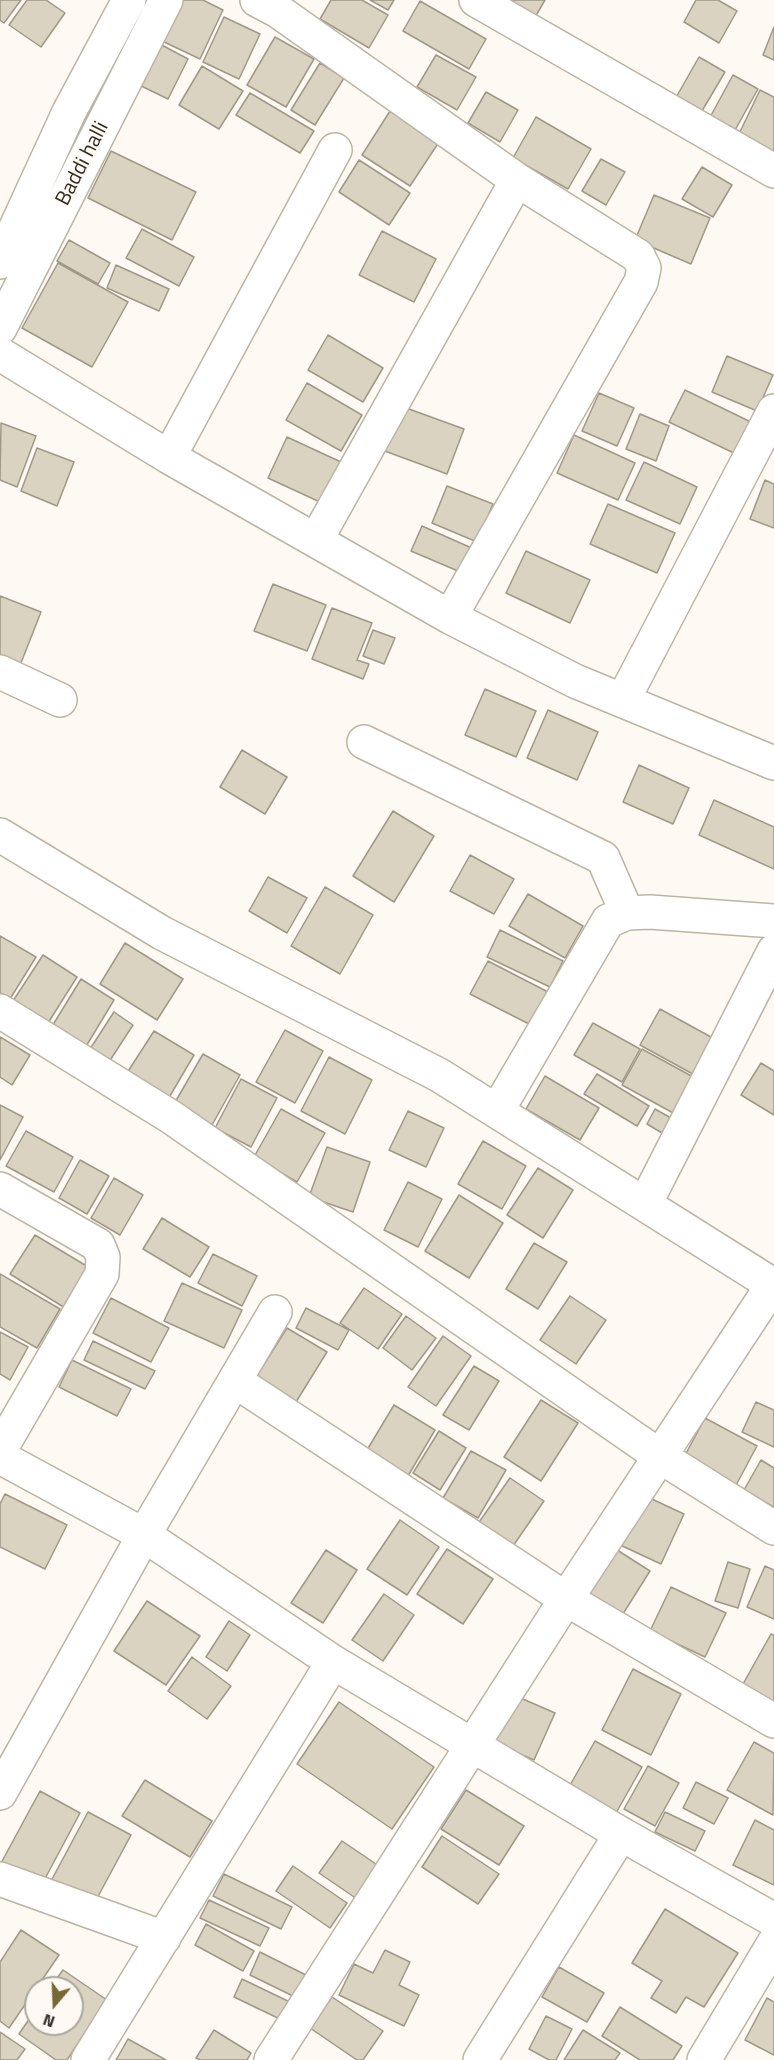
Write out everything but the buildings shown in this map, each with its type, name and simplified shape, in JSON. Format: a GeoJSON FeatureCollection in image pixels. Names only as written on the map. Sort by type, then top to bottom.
{"type":"FeatureCollection","features":[{"type":"Feature","properties":{"kind":"street"},"geometry":{"type":"LineString","coordinates":[[0,262],[69,112],[129,0]]}},
{"type":"Feature","properties":{"kind":"street","name":"Baddi halli"},"geometry":{"type":"LineString","coordinates":[[0,328],[166,0]]}},
{"type":"Feature","properties":{"kind":"street"},"geometry":{"type":"LineString","coordinates":[[257,0],[278,11],[517,180],[638,256],[644,268],[641,282],[450,617]]}},
{"type":"Feature","properties":{"kind":"street"},"geometry":{"type":"LineString","coordinates":[[476,0],[774,171]]}},
{"type":"Feature","properties":{"kind":"street"},"geometry":{"type":"LineString","coordinates":[[169,457],[334,150]]}},
{"type":"Feature","properties":{"kind":"street"},"geometry":{"type":"LineString","coordinates":[[316,540],[517,180]]}},
{"type":"Feature","properties":{"kind":"street"},"geometry":{"type":"LineString","coordinates":[[0,354],[169,457],[450,617],[575,681],[774,763]]}},
{"type":"Feature","properties":{"kind":"street"},"geometry":{"type":"LineString","coordinates":[[622,700],[774,411]]}},
{"type":"Feature","properties":{"kind":"street"},"geometry":{"type":"LineString","coordinates":[[0,672],[60,700]]}},
{"type":"Feature","properties":{"kind":"street"},"geometry":{"type":"LineString","coordinates":[[364,742],[603,858],[627,913]]}},
{"type":"Feature","properties":{"kind":"street"},"geometry":{"type":"LineString","coordinates":[[0,835],[162,933],[439,1075],[773,1284],[566,1599],[271,2060]]}},
{"type":"Feature","properties":{"kind":"street"},"geometry":{"type":"LineString","coordinates":[[497,1111],[608,921],[627,913],[651,912],[774,921]]}},
{"type":"Feature","properties":{"kind":"street"},"geometry":{"type":"LineString","coordinates":[[645,1204],[774,951]]}},
{"type":"Feature","properties":{"kind":"street"},"geometry":{"type":"LineString","coordinates":[[0,1011],[171,1118],[661,1456],[774,1528]]}},
{"type":"Feature","properties":{"kind":"street"},"geometry":{"type":"LineString","coordinates":[[0,1189],[98,1245],[103,1257],[102,1274],[0,1450]]}},
{"type":"Feature","properties":{"kind":"street"},"geometry":{"type":"LineString","coordinates":[[0,1793],[144,1535],[276,1312]]}},
{"type":"Feature","properties":{"kind":"street"},"geometry":{"type":"LineString","coordinates":[[235,1381],[566,1599],[774,1721]]}},
{"type":"Feature","properties":{"kind":"street"},"geometry":{"type":"LineString","coordinates":[[0,1457],[144,1535],[333,1662],[621,1834],[774,1920]]}},
{"type":"Feature","properties":{"kind":"street"},"geometry":{"type":"LineString","coordinates":[[88,2060],[333,1662]]}},
{"type":"Feature","properties":{"kind":"street"},"geometry":{"type":"LineString","coordinates":[[480,2060],[621,1834]]}},
{"type":"Feature","properties":{"kind":"street"},"geometry":{"type":"LineString","coordinates":[[0,1879],[164,1938]]}},
{"type":"Feature","properties":{"kind":"street"},"geometry":{"type":"LineString","coordinates":[[704,2060],[774,1943]]}}]}
